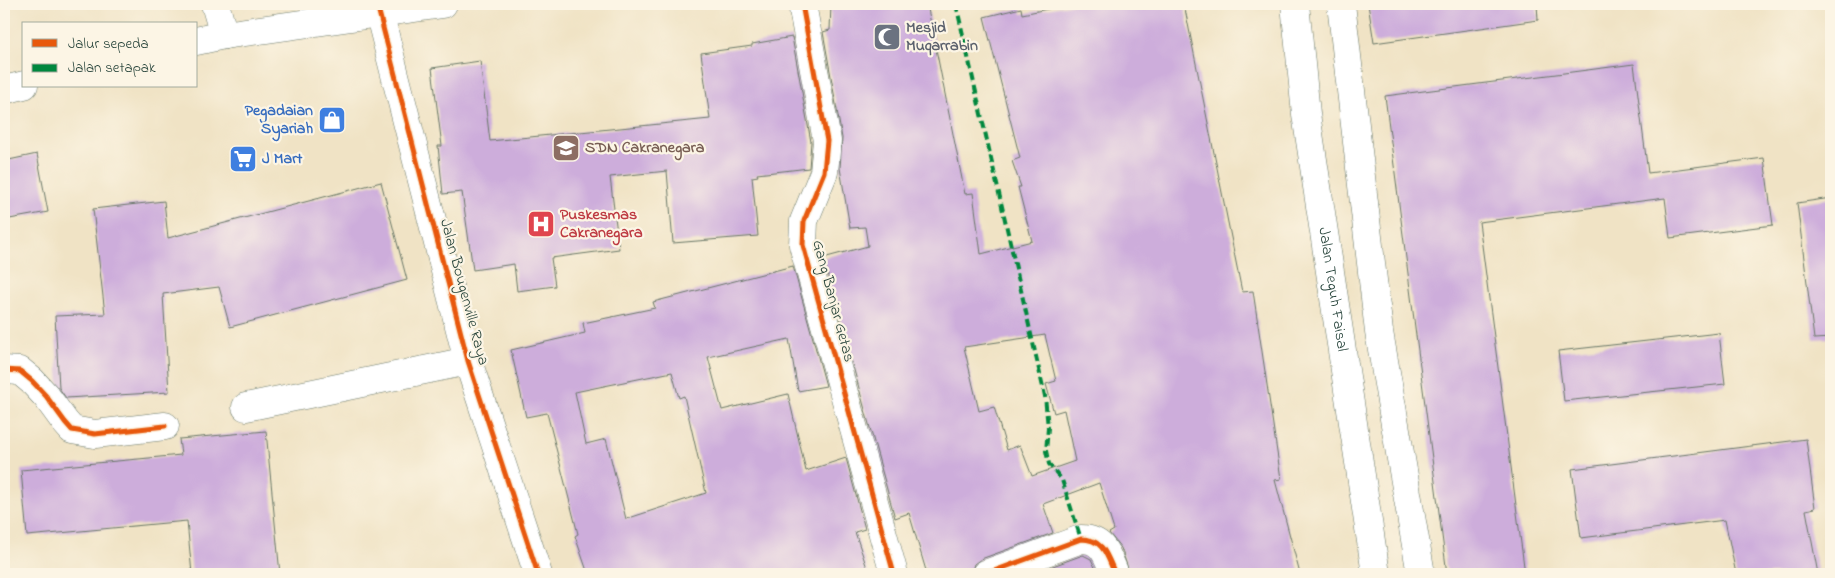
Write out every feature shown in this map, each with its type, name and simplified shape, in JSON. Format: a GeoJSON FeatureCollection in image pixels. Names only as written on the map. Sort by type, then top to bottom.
{"type":"FeatureCollection","features":[{"type":"Feature","properties":{"kind":"main road"},"geometry":{"type":"LineString","coordinates":[[215,4],[224,34]]}},
{"type":"Feature","properties":{"kind":"main road"},"geometry":{"type":"LineString","coordinates":[[198,40],[224,34],[443,4]]}},
{"type":"Feature","properties":{"kind":"main road","name":"Gang Banjar Getas"},"geometry":{"type":"LineString","coordinates":[[802,4],[827,141],[824,172],[804,221],[803,245],[894,574]]}},
{"type":"Feature","properties":{"kind":"main road","name":"Jalan Teguh Faisal"},"geometry":{"type":"LineString","coordinates":[[1295,4],[1306,114],[1376,574]]}},
{"type":"Feature","properties":{"kind":"main road"},"geometry":{"type":"LineString","coordinates":[[1341,4],[1379,332],[1420,574]]}},
{"type":"Feature","properties":{"kind":"main road","name":"Jalan Bougenville Raya"},"geometry":{"type":"LineString","coordinates":[[379,12],[468,361],[534,573]]}},
{"type":"Feature","properties":{"kind":"main road"},"geometry":{"type":"LineString","coordinates":[[4,90],[22,86]]}},
{"type":"Feature","properties":{"kind":"main road"},"geometry":{"type":"LineString","coordinates":[[246,407],[468,361]]}},
{"type":"Feature","properties":{"kind":"main road"},"geometry":{"type":"LineString","coordinates":[[4,370],[20,371],[26,376],[46,396],[72,430],[95,434],[166,426]]}},
{"type":"Feature","properties":{"kind":"main road"},"geometry":{"type":"LineString","coordinates":[[986,574],[1081,539],[1098,543],[1104,549],[1116,574]]}},
{"type":"Feature","properties":{"kind":"building"},"geometry":{"type":"Polygon","coordinates":[[[831,4],[927,4],[965,194],[973,193],[981,254],[1032,241],[1018,187],[1021,187],[1012,161],[1020,158],[984,17],[1021,8],[1022,14],[1073,4],[1184,4],[1242,292],[1253,291],[1281,479],[1275,480],[1300,574],[1130,574],[1121,548],[1109,533],[1114,530],[1099,483],[1043,504],[1053,533],[981,559],[974,564],[971,574],[927,574],[909,513],[895,518],[823,258],[868,246],[865,227],[850,228],[840,168],[842,138],[823,32],[830,30],[831,4]],[[1045,335],[964,347],[979,411],[994,407],[1007,450],[1020,445],[1032,476],[1075,461],[1064,410],[1054,413],[1046,384],[1056,381],[1045,335]]]}},
{"type":"Feature","properties":{"kind":"building"},"geometry":{"type":"Polygon","coordinates":[[[1368,4],[1537,4],[1538,20],[1374,43],[1368,4]]]}},
{"type":"Feature","properties":{"kind":"building"},"geometry":{"type":"Polygon","coordinates":[[[792,37],[811,142],[809,168],[757,174],[758,176],[752,177],[758,236],[673,243],[667,171],[610,177],[619,249],[551,258],[555,286],[517,291],[514,264],[473,270],[462,192],[443,194],[438,146],[442,146],[432,68],[480,61],[490,141],[710,119],[701,53],[752,46],[752,44],[792,37]]]}},
{"type":"Feature","properties":{"kind":"building"},"geometry":{"type":"Polygon","coordinates":[[[1634,64],[1648,173],[1764,158],[1773,225],[1670,238],[1665,198],[1479,222],[1525,574],[1447,574],[1385,96],[1634,64]]]}},
{"type":"Feature","properties":{"kind":"building"},"geometry":{"type":"Polygon","coordinates":[[[37,154],[48,212],[4,220],[4,161],[37,154]]]}},
{"type":"Feature","properties":{"kind":"building"},"geometry":{"type":"Polygon","coordinates":[[[381,182],[407,280],[230,327],[219,287],[163,294],[169,392],[66,398],[59,388],[55,316],[105,314],[93,209],[164,201],[168,238],[381,182]]]}},
{"type":"Feature","properties":{"kind":"building"},"geometry":{"type":"Polygon","coordinates":[[[1831,198],[1831,338],[1814,339],[1797,203],[1831,198]]]}},
{"type":"Feature","properties":{"kind":"building"},"geometry":{"type":"Polygon","coordinates":[[[793,266],[826,386],[798,391],[789,339],[708,357],[722,410],[788,394],[806,471],[846,458],[865,529],[855,532],[869,574],[588,574],[575,536],[578,534],[547,413],[526,417],[511,350],[585,333],[583,323],[655,308],[653,302],[793,266]],[[672,372],[575,392],[586,444],[606,439],[626,519],[706,493],[684,396],[679,398],[672,372]]]}},
{"type":"Feature","properties":{"kind":"building"},"geometry":{"type":"Polygon","coordinates":[[[1719,333],[1725,384],[1564,401],[1558,351],[1719,333]]]}},
{"type":"Feature","properties":{"kind":"building"},"geometry":{"type":"Polygon","coordinates":[[[266,431],[280,574],[192,574],[187,521],[27,536],[21,470],[181,455],[179,439],[266,431]]]}},
{"type":"Feature","properties":{"kind":"building"},"geometry":{"type":"Polygon","coordinates":[[[1806,439],[1815,508],[1806,510],[1818,574],[1736,574],[1725,520],[1581,538],[1572,469],[1806,439]]]}},
{"type":"Feature","properties":{"kind":"building"},"geometry":{"type":"Polygon","coordinates":[[[1083,555],[1091,559],[1098,574],[1031,574],[1083,555]]]}},
{"type":"Feature","properties":{"kind":"marked path"},"geometry":{"type":"LineString","coordinates":[[956,4],[1045,396],[1048,428],[1046,451],[1049,464],[1062,480],[1081,539]]}},
{"type":"Feature","properties":{"kind":"cycle path"},"geometry":{"type":"LineString","coordinates":[[802,4],[827,141],[824,172],[804,221],[803,245],[894,574]]}},
{"type":"Feature","properties":{"kind":"cycle path"},"geometry":{"type":"LineString","coordinates":[[379,12],[468,361],[538,574]]}},
{"type":"Feature","properties":{"kind":"cycle path"},"geometry":{"type":"LineString","coordinates":[[4,370],[20,371],[32,381],[72,430],[95,434],[165,426]]}},
{"type":"Feature","properties":{"kind":"cycle path"},"geometry":{"type":"LineString","coordinates":[[986,574],[1081,539],[1100,545],[1107,555],[1115,574]]}},
{"type":"Feature","properties":{"kind":"place","name":"Mesjid Muqarrabin"},"geometry":{"type":"Point","coordinates":[887,37]}},
{"type":"Feature","properties":{"kind":"place","name":"Pegadaian Syariah"},"geometry":{"type":"Point","coordinates":[332,120]}},
{"type":"Feature","properties":{"kind":"place","name":"SDN Cakranegara"},"geometry":{"type":"Point","coordinates":[566,148]}},
{"type":"Feature","properties":{"kind":"place","name":"J Mart"},"geometry":{"type":"Point","coordinates":[243,159]}},
{"type":"Feature","properties":{"kind":"place","name":"Puskesmas Cakranegara"},"geometry":{"type":"Point","coordinates":[541,224]}}]}
